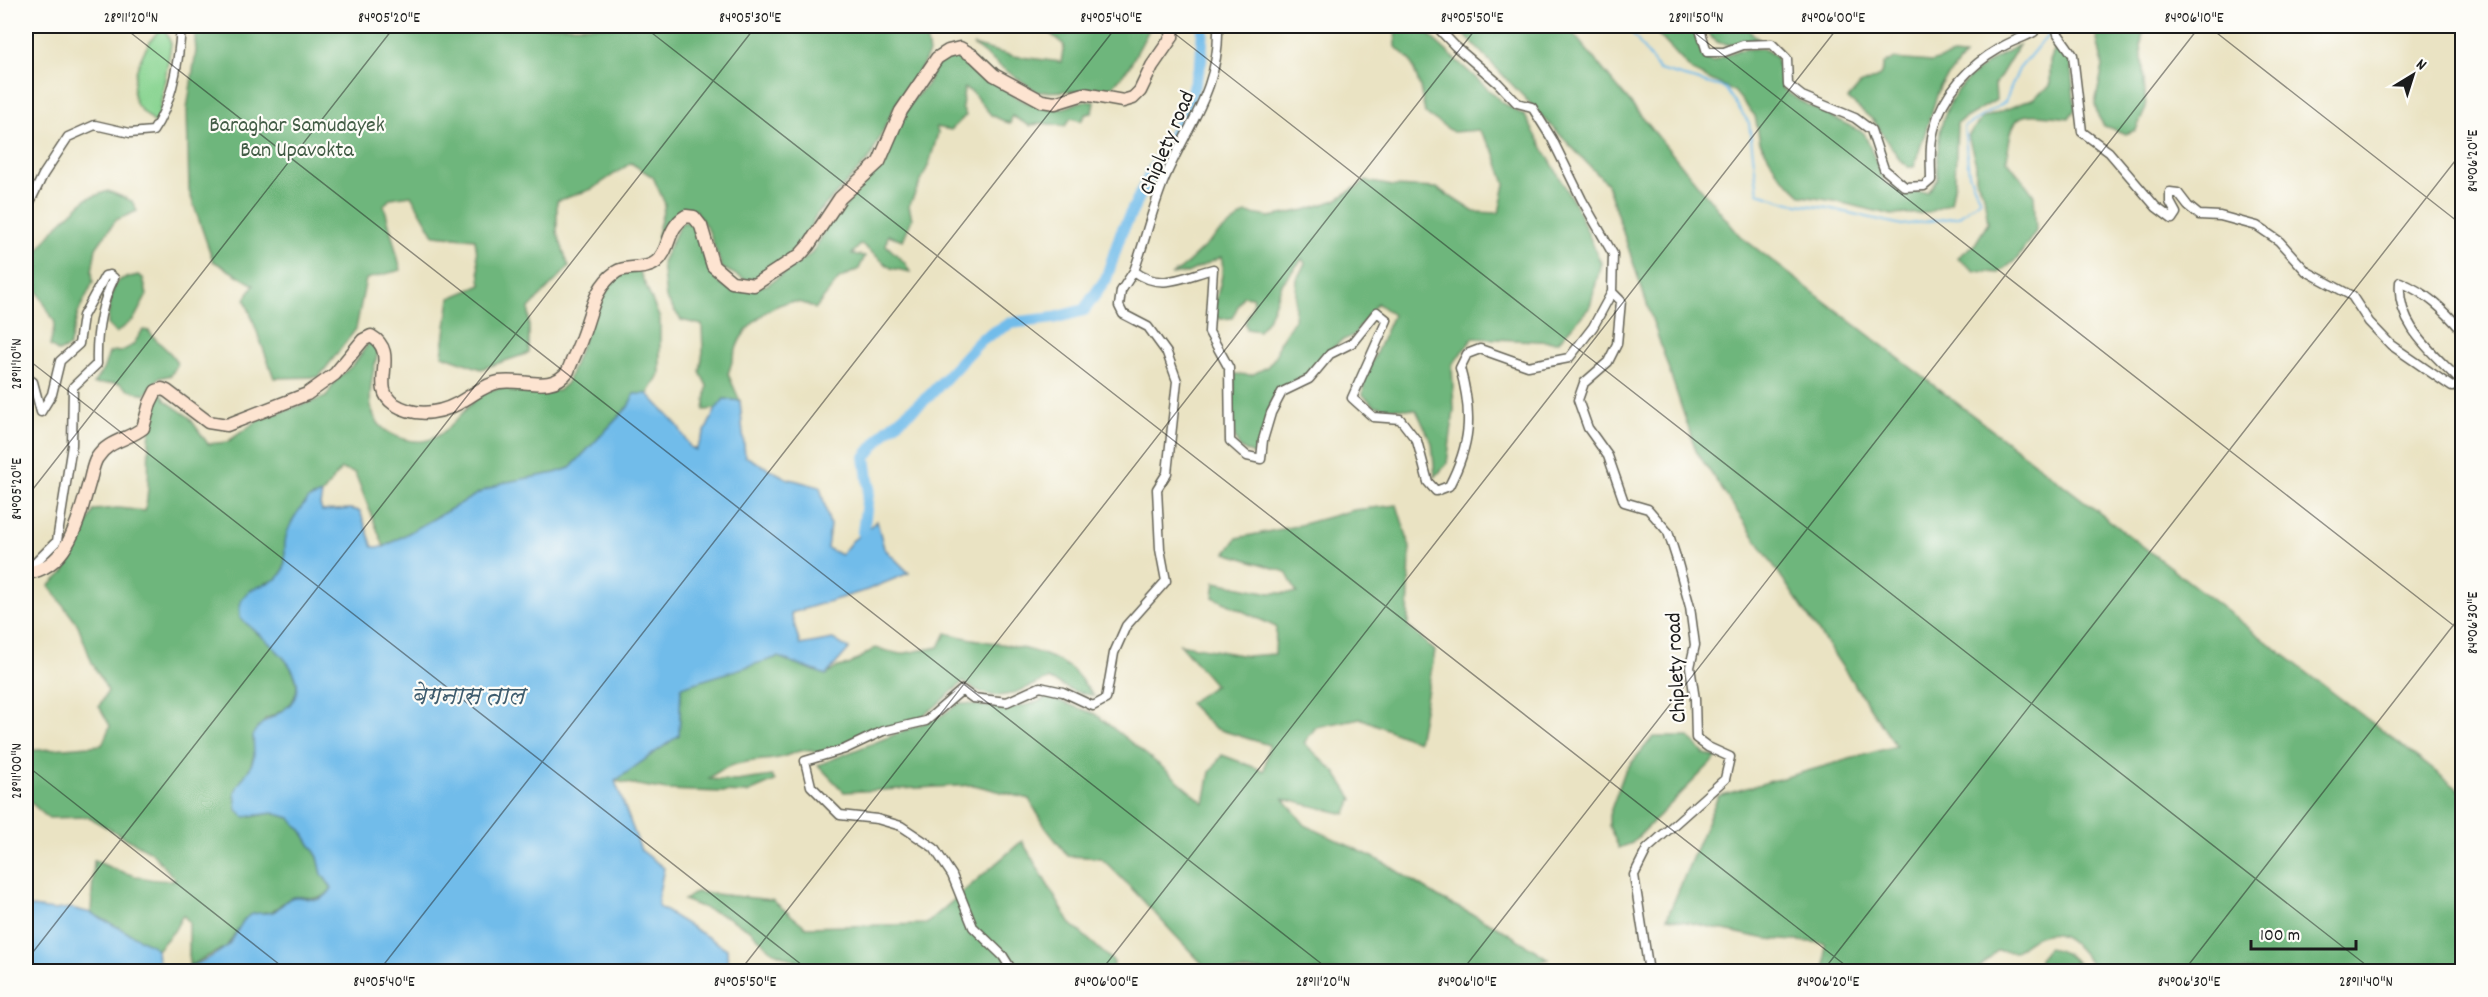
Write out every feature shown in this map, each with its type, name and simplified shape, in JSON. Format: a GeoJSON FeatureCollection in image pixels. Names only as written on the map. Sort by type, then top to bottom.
{"type":"FeatureCollection","features":[{"type":"Feature","properties":{"kind":"main road"},"geometry":{"type":"LineString","coordinates":[[26,573],[37,572],[48,566],[68,544],[96,459],[106,447],[116,440],[143,428],[156,391],[162,389],[167,391],[208,422],[227,425],[307,394],[335,374],[363,340],[371,336],[380,341],[384,347],[384,392],[393,403],[414,412],[436,413],[464,400],[484,387],[500,382],[552,384],[562,380],[568,371],[596,296],[603,284],[618,270],[650,266],[656,262],[661,257],[669,234],[678,221],[686,216],[693,217],[701,226],[713,266],[732,282],[754,285],[800,255],[840,198],[879,162],[901,111],[937,58],[948,51],[960,48],[975,56],[994,75],[1042,101],[1055,103],[1084,93],[1123,101],[1133,98],[1140,91],[1152,66],[1172,37],[1173,26]]}},
{"type":"Feature","properties":{"kind":"street"},"geometry":{"type":"LineString","coordinates":[[26,210],[43,175],[68,137],[94,125],[130,133],[153,131],[162,118],[170,92],[176,68],[181,26]]}},
{"type":"Feature","properties":{"kind":"street","name":"Chiplety road"},"geometry":{"type":"LineString","coordinates":[[1013,972],[1003,956],[973,927],[952,875],[934,848],[902,826],[877,819],[840,815],[811,786],[805,761],[845,749],[883,731],[926,720],[962,690],[973,698],[1007,702],[1041,687],[1063,692],[1093,706],[1106,699],[1114,653],[1126,626],[1166,581],[1160,549],[1157,489],[1167,473],[1177,381],[1167,353],[1148,327],[1123,314],[1119,306],[1121,291],[1134,271],[1164,180],[1201,110],[1214,68],[1219,41],[1218,26]]}},
{"type":"Feature","properties":{"kind":"street"},"geometry":{"type":"LineString","coordinates":[[1134,271],[1143,278],[1160,281],[1183,280],[1213,269],[1209,332],[1229,368],[1230,441],[1247,456],[1261,459],[1263,440],[1271,413],[1282,392],[1309,380],[1330,354],[1352,343],[1377,312],[1388,320],[1352,398],[1373,417],[1400,419],[1418,441],[1428,482],[1436,491],[1449,486],[1460,466],[1468,441],[1468,396],[1460,368],[1467,354],[1480,349],[1528,366],[1569,358],[1593,327],[1612,292],[1613,254],[1533,107],[1517,103],[1436,26]]}},
{"type":"Feature","properties":{"kind":"street"},"geometry":{"type":"LineString","coordinates":[[1699,26],[1707,52],[1724,52],[1743,45],[1772,44],[1787,59],[1788,85],[1802,96],[1856,118],[1871,130],[1884,169],[1905,187],[1924,186],[1931,180],[1930,151],[1934,127],[1952,90],[1972,67],[2001,47],[2034,32],[2036,26]]}},
{"type":"Feature","properties":{"kind":"street"},"geometry":{"type":"LineString","coordinates":[[2056,26],[2058,34],[2073,55],[2082,132],[2109,152],[2156,207],[2172,219],[2176,213],[2170,202],[2170,192],[2178,193],[2199,215],[2220,216],[2257,226],[2279,241],[2306,271],[2352,296],[2369,322],[2391,345],[2452,387],[2463,384]]}},
{"type":"Feature","properties":{"kind":"street"},"geometry":{"type":"LineString","coordinates":[[26,377],[33,382],[41,412],[52,394],[60,361],[79,344],[83,316],[105,276],[110,275],[114,278],[100,311],[97,364],[73,387],[72,445],[57,541],[26,573]]}},
{"type":"Feature","properties":{"kind":"street"},"geometry":{"type":"LineString","coordinates":[[2463,331],[2445,310],[2418,289],[2400,282],[2398,294],[2405,316],[2421,343],[2463,384]]}},
{"type":"Feature","properties":{"kind":"street","name":"Chiplety road"},"geometry":{"type":"LineString","coordinates":[[1612,292],[1621,301],[1617,344],[1608,362],[1584,383],[1578,400],[1588,428],[1608,456],[1624,502],[1648,509],[1668,532],[1690,607],[1695,645],[1690,667],[1695,699],[1696,738],[1708,747],[1730,757],[1725,779],[1647,849],[1634,875],[1649,972]]}},
{"type":"Feature","properties":{"kind":"green space","name":"Baraghar Samudayek Ban Upavokta"},"geometry":{"type":"Polygon","coordinates":[[[194,26],[924,26],[929,53],[915,79],[893,110],[870,158],[816,215],[803,242],[776,270],[748,281],[722,268],[709,231],[695,210],[674,215],[657,247],[657,235],[665,204],[653,177],[631,163],[592,189],[557,201],[557,232],[569,267],[529,308],[529,353],[481,369],[442,355],[450,298],[481,285],[475,239],[434,235],[411,195],[391,198],[384,205],[401,270],[366,279],[356,329],[319,377],[274,378],[245,299],[254,285],[213,261],[189,191],[187,109],[196,51],[194,26]]]}},
{"type":"Feature","properties":{"kind":"green space"},"geometry":{"type":"Polygon","coordinates":[[[1041,26],[1151,26],[1129,67],[1110,90],[1038,92],[973,45],[1013,56],[1061,62],[1064,45],[1041,26]]]}},
{"type":"Feature","properties":{"kind":"green space"},"geometry":{"type":"Polygon","coordinates":[[[1419,26],[1503,103],[1525,116],[1577,208],[1601,263],[1590,307],[1558,342],[1473,338],[1452,365],[1454,410],[1447,464],[1435,477],[1432,443],[1416,410],[1375,406],[1363,395],[1364,380],[1393,315],[1377,303],[1354,335],[1341,341],[1319,360],[1307,375],[1293,381],[1273,397],[1256,455],[1242,449],[1234,435],[1232,414],[1235,374],[1252,375],[1267,367],[1276,356],[1279,343],[1294,320],[1297,279],[1305,263],[1302,259],[1282,284],[1268,320],[1259,331],[1247,329],[1245,323],[1254,302],[1252,297],[1243,296],[1232,318],[1221,319],[1214,316],[1222,271],[1221,257],[1187,273],[1171,275],[1246,213],[1270,217],[1305,210],[1336,200],[1366,181],[1393,186],[1437,188],[1474,212],[1499,213],[1505,184],[1494,151],[1479,130],[1453,132],[1425,113],[1420,87],[1411,61],[1396,47],[1395,27],[1419,26]]]}},
{"type":"Feature","properties":{"kind":"green space"},"geometry":{"type":"Polygon","coordinates":[[[1456,26],[1567,26],[1740,236],[2462,792],[2462,971],[2096,971],[2069,940],[2051,933],[2028,941],[2015,952],[1997,951],[1975,971],[1826,971],[1825,943],[1766,939],[1667,918],[1718,796],[1896,746],[1696,451],[1607,184],[1456,26]]]}},
{"type":"Feature","properties":{"kind":"green space"},"geometry":{"type":"Polygon","coordinates":[[[1650,26],[1692,26],[1703,57],[1712,62],[1738,50],[1762,48],[1776,56],[1782,88],[1800,101],[1864,133],[1885,183],[1908,192],[1928,192],[1938,179],[1940,132],[1953,97],[1979,69],[2019,45],[1995,85],[1996,100],[1957,123],[1955,182],[1951,203],[1927,213],[1892,215],[1802,196],[1778,173],[1760,142],[1755,116],[1734,91],[1692,71],[1650,26]]]}},
{"type":"Feature","properties":{"kind":"green space"},"geometry":{"type":"Polygon","coordinates":[[[1703,26],[1745,26],[1758,39],[1733,44],[1720,43],[1709,35],[1703,26]]]}},
{"type":"Feature","properties":{"kind":"green space"},"geometry":{"type":"Polygon","coordinates":[[[2094,26],[2144,26],[2141,44],[2146,108],[2136,130],[2126,134],[2104,126],[2098,116],[2095,104],[2103,66],[2094,26]]]}},
{"type":"Feature","properties":{"kind":"green space"},"geometry":{"type":"Polygon","coordinates":[[[164,27],[171,44],[157,125],[137,105],[134,86],[144,51],[164,27]]]}},
{"type":"Feature","properties":{"kind":"green space"},"geometry":{"type":"Polygon","coordinates":[[[2055,49],[2070,58],[2075,109],[2069,118],[2039,115],[2021,117],[2012,130],[2007,160],[2034,195],[2036,231],[2017,259],[1999,273],[1975,271],[1957,258],[1975,244],[1988,223],[1984,195],[1976,179],[1976,164],[1968,136],[1981,119],[2032,99],[2050,86],[2050,61],[2055,49]]]}},
{"type":"Feature","properties":{"kind":"green space"},"geometry":{"type":"Polygon","coordinates":[[[955,50],[974,61],[1007,91],[1026,102],[1059,109],[1080,102],[1094,102],[1092,113],[1086,114],[1081,121],[1071,118],[1065,126],[1041,123],[1030,126],[1012,116],[1010,124],[991,115],[972,92],[964,88],[962,108],[966,115],[951,130],[936,127],[938,133],[929,164],[909,206],[912,219],[903,240],[888,235],[886,245],[905,263],[910,272],[891,268],[861,244],[852,254],[865,256],[859,269],[839,279],[815,309],[805,304],[784,303],[764,313],[748,329],[735,351],[728,374],[740,401],[724,399],[716,409],[704,410],[707,386],[700,372],[703,351],[702,325],[681,320],[666,298],[662,262],[681,223],[693,221],[706,262],[719,283],[735,292],[767,285],[811,254],[834,209],[845,207],[863,183],[886,164],[894,132],[905,110],[927,84],[933,68],[955,50]]]}},
{"type":"Feature","properties":{"kind":"green space"},"geometry":{"type":"Polygon","coordinates":[[[1953,55],[1964,56],[1940,86],[1914,167],[1908,167],[1900,160],[1874,121],[1848,99],[1860,85],[1880,76],[1884,64],[1894,59],[1931,62],[1953,55]]]}},
{"type":"Feature","properties":{"kind":"green space"},"geometry":{"type":"Polygon","coordinates":[[[108,191],[132,201],[137,211],[116,220],[96,248],[92,271],[93,282],[78,313],[69,347],[59,352],[50,346],[55,323],[34,285],[37,252],[58,225],[86,199],[108,191]]]}},
{"type":"Feature","properties":{"kind":"green space"},"geometry":{"type":"Polygon","coordinates":[[[639,270],[660,319],[660,373],[648,394],[634,394],[628,407],[570,468],[502,483],[479,493],[384,547],[355,473],[341,469],[322,494],[310,498],[294,519],[283,571],[276,580],[265,583],[255,632],[270,643],[286,660],[296,678],[297,687],[290,704],[265,719],[250,768],[235,792],[237,810],[251,817],[273,813],[290,818],[302,831],[318,857],[322,874],[332,888],[328,893],[319,898],[291,898],[270,913],[265,912],[245,919],[226,947],[189,966],[189,922],[183,915],[174,931],[157,950],[91,913],[94,860],[134,876],[156,880],[176,880],[151,852],[88,817],[48,818],[27,799],[26,805],[26,751],[102,745],[110,726],[99,706],[108,691],[92,663],[78,625],[49,586],[65,571],[94,510],[118,508],[145,511],[150,430],[153,411],[161,392],[166,401],[189,417],[208,444],[227,442],[260,419],[326,397],[336,380],[355,363],[371,339],[378,352],[370,392],[374,415],[380,425],[390,433],[409,440],[428,440],[448,429],[477,398],[490,390],[515,387],[558,391],[567,383],[603,288],[622,272],[639,270]]]}},
{"type":"Feature","properties":{"kind":"green space"},"geometry":{"type":"Polygon","coordinates":[[[138,275],[143,278],[147,295],[134,319],[116,333],[108,325],[110,301],[114,288],[120,280],[138,275]]]}},
{"type":"Feature","properties":{"kind":"green space"},"geometry":{"type":"Polygon","coordinates":[[[143,330],[149,331],[176,361],[177,365],[171,375],[159,378],[145,395],[129,390],[119,383],[93,384],[103,370],[109,353],[120,352],[130,347],[143,330]]]}},
{"type":"Feature","properties":{"kind":"green space"},"geometry":{"type":"Polygon","coordinates":[[[1397,505],[1410,547],[1408,626],[1435,651],[1418,742],[1360,718],[1316,727],[1304,743],[1335,772],[1353,799],[1345,814],[1284,799],[1305,825],[1383,862],[1441,899],[1498,927],[1549,959],[1506,972],[1462,966],[1463,971],[1210,971],[1101,858],[1068,856],[1046,828],[1029,799],[974,785],[844,792],[818,765],[939,717],[960,703],[1005,708],[1027,705],[1048,697],[1095,714],[1204,803],[1210,772],[1222,755],[1264,771],[1269,745],[1214,728],[1189,703],[1215,685],[1180,644],[1247,656],[1275,654],[1276,627],[1213,597],[1215,582],[1270,593],[1297,593],[1286,572],[1226,553],[1237,538],[1296,526],[1354,510],[1397,505]]]}},
{"type":"Feature","properties":{"kind":"green space"},"geometry":{"type":"Polygon","coordinates":[[[946,633],[1026,649],[1056,660],[1070,668],[1094,696],[1074,691],[1048,679],[1015,693],[996,696],[975,690],[963,682],[917,720],[819,753],[800,751],[781,758],[739,763],[708,779],[736,781],[772,776],[775,781],[747,793],[667,790],[615,781],[679,735],[681,687],[778,657],[826,675],[838,667],[849,665],[875,648],[900,654],[939,647],[946,633]]]}},
{"type":"Feature","properties":{"kind":"green space"},"geometry":{"type":"Polygon","coordinates":[[[1653,737],[1689,737],[1704,754],[1717,757],[1632,843],[1619,848],[1609,826],[1609,815],[1625,771],[1653,737]]]}},
{"type":"Feature","properties":{"kind":"green space"},"geometry":{"type":"Polygon","coordinates":[[[1022,841],[1070,923],[1114,962],[1113,971],[800,971],[803,964],[772,951],[750,930],[727,917],[684,900],[696,892],[772,900],[806,927],[926,924],[1022,841]]]}},
{"type":"Feature","properties":{"kind":"green space"},"geometry":{"type":"Polygon","coordinates":[[[2048,948],[2063,952],[2072,958],[2079,971],[2039,971],[2040,958],[2048,948]]]}},
{"type":"Feature","properties":{"kind":"water","name":"बेगनास ताल"},"geometry":{"type":"Polygon","coordinates":[[[634,394],[648,394],[678,426],[690,447],[696,450],[716,409],[724,399],[740,401],[745,456],[786,478],[820,487],[830,525],[827,548],[841,555],[852,541],[877,521],[884,548],[909,573],[867,590],[791,613],[800,645],[833,639],[849,649],[826,675],[778,657],[681,687],[679,735],[615,781],[641,850],[664,868],[658,897],[659,907],[727,949],[728,971],[172,971],[193,966],[221,951],[229,944],[244,920],[250,915],[273,912],[291,898],[317,900],[327,895],[332,888],[322,874],[318,857],[302,831],[290,818],[273,813],[245,817],[237,810],[235,792],[254,757],[253,734],[264,722],[286,708],[295,696],[297,684],[293,671],[284,658],[240,618],[240,606],[243,597],[249,591],[279,577],[283,571],[285,543],[290,526],[310,498],[322,494],[320,505],[322,511],[350,509],[360,511],[373,547],[384,547],[479,493],[502,483],[570,468],[628,407],[634,394]]]}},
{"type":"Feature","properties":{"kind":"water"},"geometry":{"type":"Polygon","coordinates":[[[32,907],[54,910],[71,908],[91,913],[153,946],[157,950],[158,961],[172,971],[26,971],[26,909],[32,907]]]}},
{"type":"Feature","properties":{"kind":"waterway"},"geometry":{"type":"LineString","coordinates":[[863,532],[869,487],[865,457],[887,430],[929,396],[982,339],[1011,323],[1054,318],[1084,310],[1106,279],[1121,233],[1151,173],[1185,114],[1201,62],[1203,26]]}},
{"type":"Feature","properties":{"kind":"waterway"},"geometry":{"type":"LineString","coordinates":[[1627,26],[1659,70],[1725,88],[1749,123],[1758,193],[1790,203],[1827,208],[1902,225],[1958,217],[1980,200],[1969,174],[1964,127],[2005,102],[2019,69],[2055,29]]}}]}
